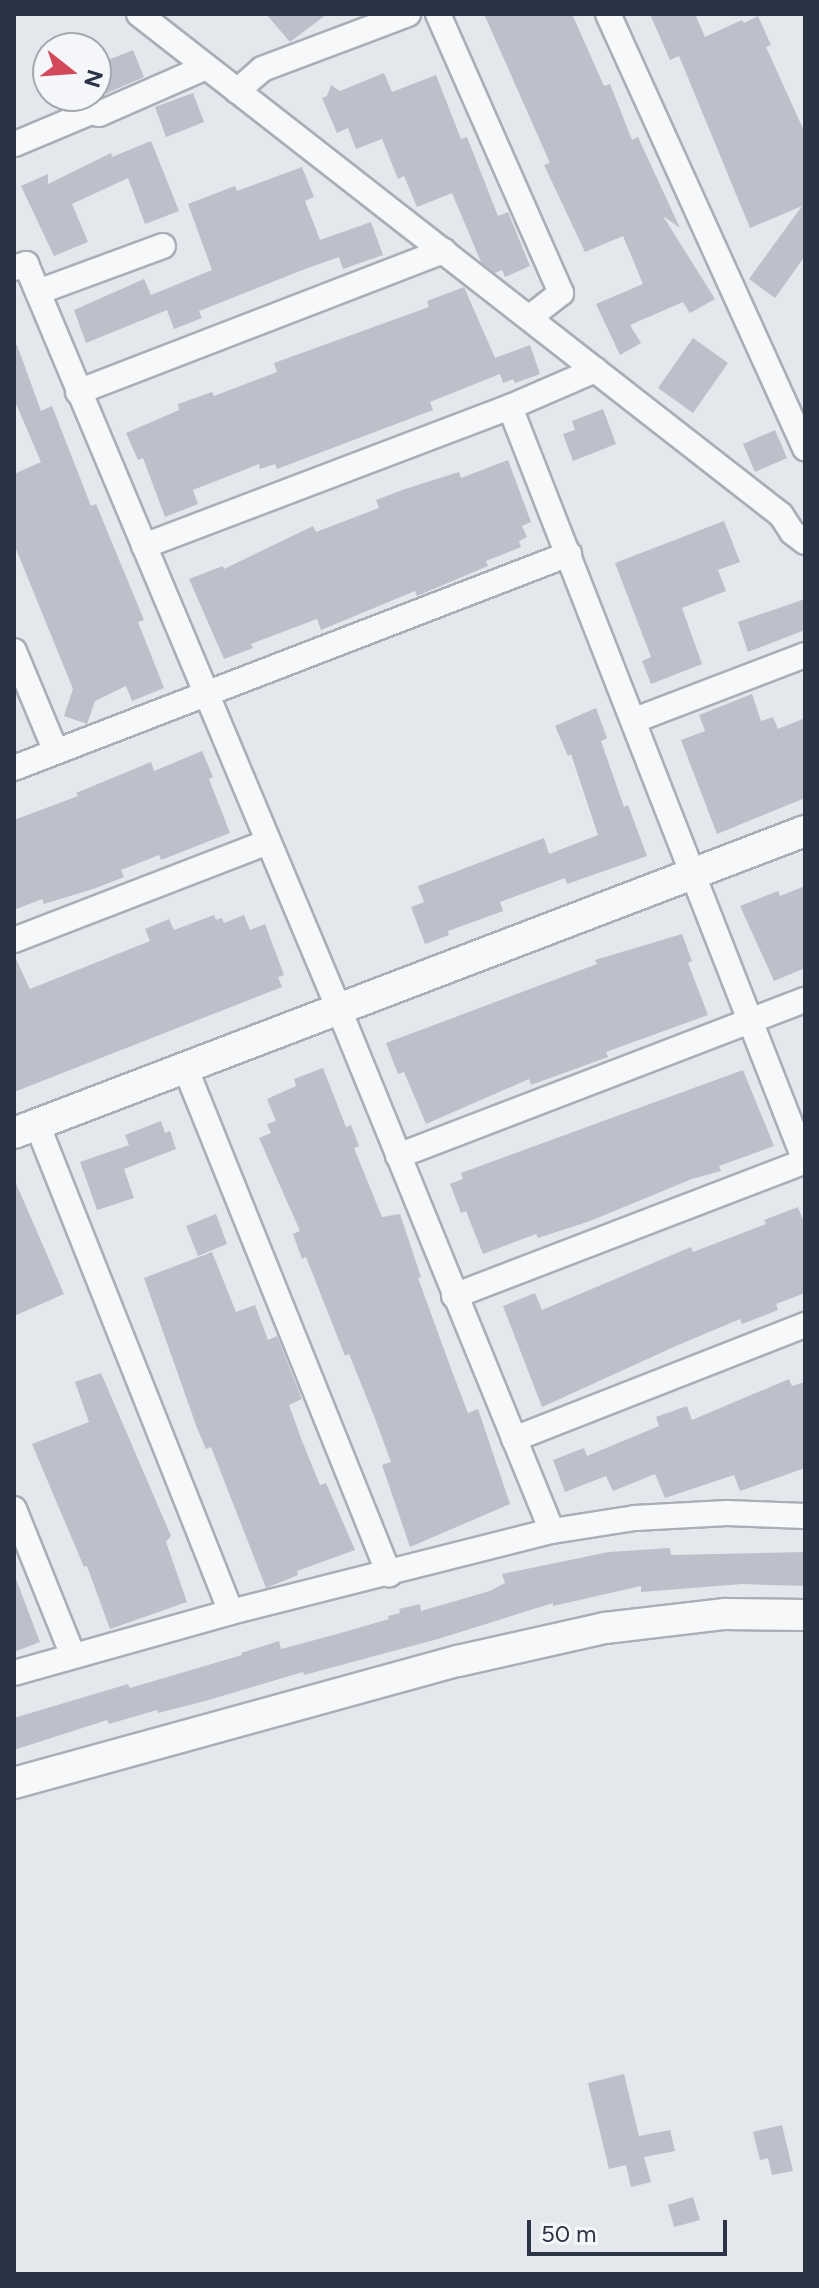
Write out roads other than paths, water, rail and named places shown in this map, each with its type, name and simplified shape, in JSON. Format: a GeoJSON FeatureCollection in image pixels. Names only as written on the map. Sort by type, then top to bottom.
{"type":"FeatureCollection","features":[{"type":"Feature","properties":{"kind":"street"},"geometry":{"type":"LineString","coordinates":[[139,14],[781,515],[792,532],[805,542]]}},
{"type":"Feature","properties":{"kind":"street"},"geometry":{"type":"LineString","coordinates":[[237,91],[262,69],[408,14]]}},
{"type":"Feature","properties":{"kind":"street"},"geometry":{"type":"LineString","coordinates":[[438,14],[561,293],[530,317]]}},
{"type":"Feature","properties":{"kind":"street"},"geometry":{"type":"LineString","coordinates":[[608,14],[805,448]]}},
{"type":"Feature","properties":{"kind":"street"},"geometry":{"type":"LineString","coordinates":[[15,144],[91,112],[99,114],[206,67]]}},
{"type":"Feature","properties":{"kind":"street"},"geometry":{"type":"LineString","coordinates":[[38,292],[163,246]]}},
{"type":"Feature","properties":{"kind":"street"},"geometry":{"type":"LineString","coordinates":[[78,392],[444,251]]}},
{"type":"Feature","properties":{"kind":"street"},"geometry":{"type":"LineString","coordinates":[[14,268],[26,264],[38,292],[338,1007],[552,1531]]}},
{"type":"Feature","properties":{"kind":"street"},"geometry":{"type":"LineString","coordinates":[[144,546],[510,407],[595,370]]}},
{"type":"Feature","properties":{"kind":"street"},"geometry":{"type":"LineString","coordinates":[[454,1296],[805,1161],[510,407]]}},
{"type":"Feature","properties":{"kind":"street"},"geometry":{"type":"LineString","coordinates":[[14,768],[569,554]]}},
{"type":"Feature","properties":{"kind":"street"},"geometry":{"type":"LineString","coordinates":[[14,651],[56,752]]}},
{"type":"Feature","properties":{"kind":"street"},"geometry":{"type":"LineString","coordinates":[[635,720],[805,655]]}},
{"type":"Feature","properties":{"kind":"street"},"geometry":{"type":"LineString","coordinates":[[231,1612],[26,1129],[338,1007],[805,831]]}},
{"type":"Feature","properties":{"kind":"street"},"geometry":{"type":"LineString","coordinates":[[14,940],[268,842]]}},
{"type":"Feature","properties":{"kind":"street"},"geometry":{"type":"LineString","coordinates":[[398,1156],[805,1000]]}},
{"type":"Feature","properties":{"kind":"street"},"geometry":{"type":"LineString","coordinates":[[185,1067],[389,1574]]}},
{"type":"Feature","properties":{"kind":"street"},"geometry":{"type":"LineString","coordinates":[[514,1439],[805,1325]]}},
{"type":"Feature","properties":{"kind":"street"},"geometry":{"type":"LineString","coordinates":[[14,1509],[73,1656]]}},
{"type":"Feature","properties":{"kind":"street"},"geometry":{"type":"LineString","coordinates":[[14,1673],[231,1612],[552,1531],[650,1517],[727,1513],[805,1516]]}},
{"type":"Feature","properties":{"kind":"street"},"geometry":{"type":"LineString","coordinates":[[14,1783],[458,1661],[605,1628],[725,1614],[805,1615]]}}]}
